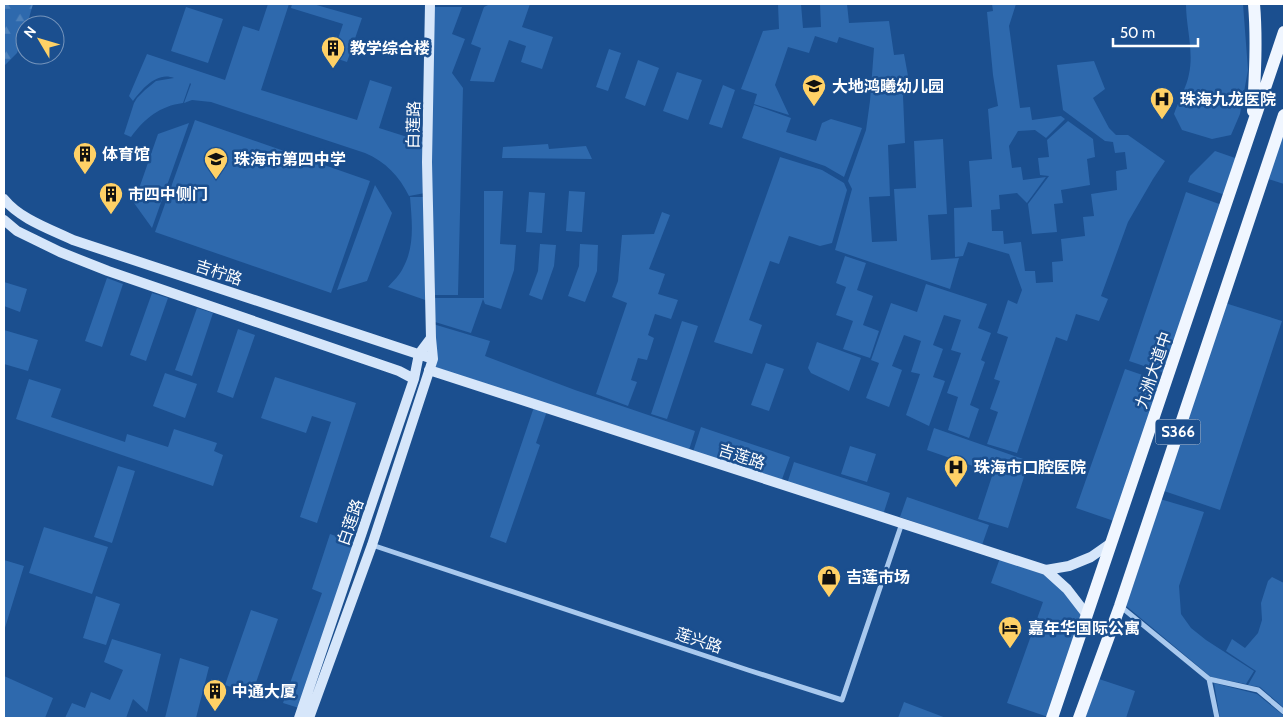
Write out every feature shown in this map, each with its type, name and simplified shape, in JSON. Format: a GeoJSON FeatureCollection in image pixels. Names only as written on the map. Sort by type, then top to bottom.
{"type":"FeatureCollection","features":[{"type":"Feature","properties":{"kind":"main road","name":"白莲路"},"geometry":{"type":"LineString","coordinates":[[309,718],[372,545],[433,359],[428,162],[430,4]]}},
{"type":"Feature","properties":{"kind":"main road"},"geometry":{"type":"LineString","coordinates":[[1252,129],[1256,66],[1254,4]]}},
{"type":"Feature","properties":{"kind":"main road","name":"九洲大道中"},"geometry":{"type":"LineString","coordinates":[[1052,718],[1284,32]]}},
{"type":"Feature","properties":{"kind":"main road","name":"S366"},"geometry":{"type":"LineString","coordinates":[[1080,718],[1120,606],[1284,115]]}},
{"type":"Feature","properties":{"kind":"main road"},"geometry":{"type":"LineString","coordinates":[[1274,145],[1284,126]]}},
{"type":"Feature","properties":{"kind":"main road","name":"吉柠路"},"geometry":{"type":"LineString","coordinates":[[4,199],[26,217],[73,240],[433,359]]}},
{"type":"Feature","properties":{"kind":"main road"},"geometry":{"type":"LineString","coordinates":[[4,220],[17,231],[60,252],[108,271],[399,371],[414,379],[429,370],[419,354]]}},
{"type":"Feature","properties":{"kind":"main road","name":"白莲路"},"geometry":{"type":"LineString","coordinates":[[299,718],[414,379],[419,354],[431,338]]}},
{"type":"Feature","properties":{"kind":"main road","name":"吉莲路"},"geometry":{"type":"LineString","coordinates":[[429,370],[1046,570]]}},
{"type":"Feature","properties":{"kind":"main road"},"geometry":{"type":"LineString","coordinates":[[1046,570],[1069,566],[1091,557],[1111,543]]}},
{"type":"Feature","properties":{"kind":"main road"},"geometry":{"type":"LineString","coordinates":[[1046,570],[1067,589],[1086,615]]}},
{"type":"Feature","properties":{"kind":"street","name":"莲兴路"},"geometry":{"type":"LineString","coordinates":[[372,545],[842,700],[902,523]]}},
{"type":"Feature","properties":{"kind":"street"},"geometry":{"type":"LineString","coordinates":[[1120,606],[1209,679],[1258,690],[1284,712]]}},
{"type":"Feature","properties":{"kind":"street"},"geometry":{"type":"LineString","coordinates":[[1209,679],[1218,718]]}},
{"type":"Feature","properties":{"kind":"green space"},"geometry":{"type":"Polygon","coordinates":[[[4,4],[33,4],[30,15],[15,15],[15,55],[4,66],[4,4]]]}},
{"type":"Feature","properties":{"kind":"green space"},"geometry":{"type":"Polygon","coordinates":[[[268,4],[289,4],[261,90],[357,120],[370,80],[392,87],[379,128],[423,142],[425,193],[409,196],[401,182],[386,165],[365,153],[211,102],[192,100],[184,103],[190,83],[183,103],[160,110],[142,124],[131,137],[124,134],[137,98],[156,81],[174,78],[162,77],[150,82],[133,101],[129,96],[147,54],[225,80],[243,26],[259,31],[268,4]]]}},
{"type":"Feature","properties":{"kind":"green space"},"geometry":{"type":"Polygon","coordinates":[[[292,4],[313,4],[362,18],[347,62],[332,57],[343,24],[291,8],[292,4]]]}},
{"type":"Feature","properties":{"kind":"green space"},"geometry":{"type":"Polygon","coordinates":[[[490,4],[530,4],[522,27],[553,37],[542,69],[521,62],[526,46],[509,40],[494,82],[470,81],[481,48],[471,44],[484,7],[490,4]]]}},
{"type":"Feature","properties":{"kind":"green space"},"geometry":{"type":"Polygon","coordinates":[[[778,4],[801,4],[803,28],[821,27],[820,4],[847,4],[849,23],[889,21],[894,55],[904,54],[910,87],[903,96],[905,143],[888,145],[890,196],[869,197],[872,242],[897,241],[894,189],[916,188],[914,141],[943,139],[947,214],[928,215],[931,260],[959,258],[950,289],[835,250],[852,189],[848,181],[866,130],[874,48],[839,37],[837,43],[815,36],[809,53],[788,47],[775,85],[789,115],[754,104],[757,94],[741,89],[763,31],[779,29],[778,4]]]}},
{"type":"Feature","properties":{"kind":"green space"},"geometry":{"type":"Polygon","coordinates":[[[992,4],[1016,4],[1009,26],[1020,108],[1030,107],[1032,120],[1061,116],[1065,119],[1046,138],[1035,130],[1018,131],[1009,146],[1012,168],[1021,167],[1023,180],[1046,177],[1027,203],[1017,193],[999,195],[1000,209],[991,210],[992,231],[1003,231],[1004,244],[1021,242],[1025,271],[1035,271],[1036,283],[1053,282],[1052,262],[1063,261],[1061,239],[1085,236],[1083,217],[1094,216],[1091,194],[1117,190],[1116,171],[1127,169],[1125,152],[1115,153],[1113,142],[1105,141],[1063,110],[1057,65],[1094,61],[1105,89],[1093,98],[1109,128],[1116,135],[1128,135],[1165,161],[1128,222],[1101,296],[1108,299],[1099,321],[1076,314],[1067,341],[1056,337],[1017,453],[987,444],[998,412],[990,409],[1000,381],[994,379],[1008,337],[997,333],[1008,300],[1017,304],[1022,290],[1009,254],[968,242],[963,256],[955,257],[954,208],[972,207],[969,161],[992,159],[988,109],[998,106],[987,12],[993,11],[992,4]]]}},
{"type":"Feature","properties":{"kind":"green space"},"geometry":{"type":"Polygon","coordinates":[[[1186,4],[1243,4],[1248,70],[1240,114],[1231,135],[1212,139],[1182,130],[1174,114],[1186,84],[1190,65],[1186,4]]]}},
{"type":"Feature","properties":{"kind":"green space"},"geometry":{"type":"Polygon","coordinates":[[[186,7],[223,19],[208,63],[171,51],[186,7]]]}},
{"type":"Feature","properties":{"kind":"green space"},"geometry":{"type":"Polygon","coordinates":[[[432,7],[462,7],[452,34],[465,39],[452,73],[463,88],[458,295],[435,295],[431,161],[432,7]]]}},
{"type":"Feature","properties":{"kind":"green space"},"geometry":{"type":"Polygon","coordinates":[[[609,49],[621,53],[608,91],[596,87],[609,49]]]}},
{"type":"Feature","properties":{"kind":"green space"},"geometry":{"type":"Polygon","coordinates":[[[638,60],[659,68],[645,106],[625,98],[638,60]]]}},
{"type":"Feature","properties":{"kind":"green space"},"geometry":{"type":"Polygon","coordinates":[[[677,72],[702,80],[688,120],[663,111],[677,72]]]}},
{"type":"Feature","properties":{"kind":"green space"},"geometry":{"type":"Polygon","coordinates":[[[723,85],[735,90],[722,128],[709,124],[723,85]]]}},
{"type":"Feature","properties":{"kind":"green space"},"geometry":{"type":"Polygon","coordinates":[[[754,105],[791,118],[786,132],[816,141],[822,123],[831,119],[862,128],[844,177],[825,166],[742,138],[754,105]]]}},
{"type":"Feature","properties":{"kind":"green space"},"geometry":{"type":"Polygon","coordinates":[[[195,120],[370,181],[331,293],[155,232],[195,120]]]}},
{"type":"Feature","properties":{"kind":"green space"},"geometry":{"type":"Polygon","coordinates":[[[1068,121],[1093,139],[1095,157],[1087,159],[1090,185],[1061,190],[1063,203],[1054,204],[1057,232],[1032,234],[1028,204],[1049,176],[1040,175],[1038,158],[1049,157],[1047,140],[1068,121]]]}},
{"type":"Feature","properties":{"kind":"green space"},"geometry":{"type":"Polygon","coordinates":[[[189,123],[152,228],[134,203],[158,134],[189,123]]]}},
{"type":"Feature","properties":{"kind":"green space"},"geometry":{"type":"Polygon","coordinates":[[[1284,131],[1284,184],[1265,178],[1284,131]]]}},
{"type":"Feature","properties":{"kind":"green space"},"geometry":{"type":"Polygon","coordinates":[[[548,144],[549,149],[586,146],[592,159],[502,158],[503,147],[548,144]]]}},
{"type":"Feature","properties":{"kind":"green space"},"geometry":{"type":"Polygon","coordinates":[[[1215,151],[1238,159],[1225,195],[1188,182],[1190,176],[1215,151]]]}},
{"type":"Feature","properties":{"kind":"green space"},"geometry":{"type":"Polygon","coordinates":[[[780,157],[822,170],[844,183],[847,190],[832,243],[820,246],[789,236],[779,264],[770,261],[749,320],[762,325],[752,354],[714,342],[780,157]]]}},
{"type":"Feature","properties":{"kind":"green space"},"geometry":{"type":"Polygon","coordinates":[[[375,185],[392,213],[367,281],[337,290],[375,185]]]}},
{"type":"Feature","properties":{"kind":"green space"},"geometry":{"type":"Polygon","coordinates":[[[484,191],[503,191],[500,244],[516,245],[514,270],[501,309],[485,304],[483,299],[471,333],[435,322],[434,298],[484,298],[484,191]]]}},
{"type":"Feature","properties":{"kind":"green space"},"geometry":{"type":"Polygon","coordinates":[[[569,191],[585,192],[582,232],[566,231],[569,191]]]}},
{"type":"Feature","properties":{"kind":"green space"},"geometry":{"type":"Polygon","coordinates":[[[529,192],[545,193],[542,233],[526,232],[529,192]]]}},
{"type":"Feature","properties":{"kind":"green space"},"geometry":{"type":"Polygon","coordinates":[[[1186,192],[1222,205],[1165,373],[1129,361],[1186,192]]]}},
{"type":"Feature","properties":{"kind":"green space"},"geometry":{"type":"Polygon","coordinates":[[[410,197],[425,197],[428,301],[388,287],[402,271],[407,260],[412,234],[410,197]]]}},
{"type":"Feature","properties":{"kind":"green space"},"geometry":{"type":"Polygon","coordinates":[[[662,212],[670,215],[649,269],[665,274],[658,294],[678,300],[671,319],[655,314],[648,335],[654,338],[647,360],[638,358],[631,380],[637,382],[628,406],[596,394],[627,303],[612,297],[618,281],[622,235],[654,234],[662,212]]]}},
{"type":"Feature","properties":{"kind":"green space"},"geometry":{"type":"Polygon","coordinates":[[[540,244],[556,245],[554,266],[542,300],[529,295],[538,271],[540,244]]]}},
{"type":"Feature","properties":{"kind":"green space"},"geometry":{"type":"Polygon","coordinates":[[[580,244],[598,245],[597,271],[585,302],[568,296],[579,266],[580,244]]]}},
{"type":"Feature","properties":{"kind":"green space"},"geometry":{"type":"Polygon","coordinates":[[[845,256],[866,263],[857,290],[873,296],[863,325],[879,331],[870,358],[843,349],[853,321],[836,315],[846,287],[836,283],[845,256]]]}},
{"type":"Feature","properties":{"kind":"green space"},"geometry":{"type":"Polygon","coordinates":[[[107,278],[123,284],[102,347],[85,341],[107,278]]]}},
{"type":"Feature","properties":{"kind":"green space"},"geometry":{"type":"Polygon","coordinates":[[[4,282],[27,289],[20,312],[4,306],[4,282]]]}},
{"type":"Feature","properties":{"kind":"green space"},"geometry":{"type":"Polygon","coordinates":[[[926,284],[987,304],[978,328],[991,333],[981,360],[985,362],[970,405],[979,409],[969,438],[948,430],[958,397],[947,393],[961,353],[951,350],[961,320],[944,315],[933,345],[943,349],[933,377],[945,381],[929,426],[906,415],[920,374],[911,372],[921,341],[904,335],[892,366],[902,370],[889,407],[866,398],[879,363],[871,360],[891,303],[917,312],[926,284]]]}},
{"type":"Feature","properties":{"kind":"green space"},"geometry":{"type":"Polygon","coordinates":[[[152,293],[168,298],[146,361],[130,355],[152,293]]]}},
{"type":"Feature","properties":{"kind":"green space"},"geometry":{"type":"Polygon","coordinates":[[[1225,303],[1282,321],[1220,510],[1164,491],[1225,303]]]}},
{"type":"Feature","properties":{"kind":"green space"},"geometry":{"type":"Polygon","coordinates":[[[197,308],[213,313],[192,376],[175,370],[197,308]]]}},
{"type":"Feature","properties":{"kind":"green space"},"geometry":{"type":"Polygon","coordinates":[[[682,321],[698,326],[667,419],[651,414],[682,321]]]}},
{"type":"Feature","properties":{"kind":"green space"},"geometry":{"type":"Polygon","coordinates":[[[433,324],[490,341],[485,356],[575,390],[695,431],[689,450],[432,369],[433,324]]]}},
{"type":"Feature","properties":{"kind":"green space"},"geometry":{"type":"Polygon","coordinates":[[[238,329],[255,335],[233,398],[217,392],[238,329]]]}},
{"type":"Feature","properties":{"kind":"green space"},"geometry":{"type":"Polygon","coordinates":[[[4,330],[38,340],[28,371],[4,364],[4,330]]]}},
{"type":"Feature","properties":{"kind":"green space"},"geometry":{"type":"Polygon","coordinates":[[[817,342],[861,358],[849,391],[811,373],[808,368],[817,342]]]}},
{"type":"Feature","properties":{"kind":"green space"},"geometry":{"type":"Polygon","coordinates":[[[766,363],[784,369],[769,411],[751,405],[766,363]]]}},
{"type":"Feature","properties":{"kind":"green space"},"geometry":{"type":"Polygon","coordinates":[[[1125,369],[1163,382],[1114,521],[1076,508],[1125,369]]]}},
{"type":"Feature","properties":{"kind":"green space"},"geometry":{"type":"Polygon","coordinates":[[[165,373],[197,384],[185,418],[153,406],[165,373]]]}},
{"type":"Feature","properties":{"kind":"green space"},"geometry":{"type":"Polygon","coordinates":[[[275,377],[356,403],[317,523],[300,517],[331,422],[312,416],[306,433],[261,418],[275,377]]]}},
{"type":"Feature","properties":{"kind":"green space"},"geometry":{"type":"Polygon","coordinates":[[[29,379],[61,389],[51,417],[125,442],[127,434],[168,447],[174,429],[217,443],[214,451],[223,455],[213,486],[16,419],[29,379]]]}},
{"type":"Feature","properties":{"kind":"green space"},"geometry":{"type":"Polygon","coordinates":[[[534,407],[547,411],[536,443],[540,445],[506,543],[490,537],[534,407]]]}},
{"type":"Feature","properties":{"kind":"green space"},"geometry":{"type":"Polygon","coordinates":[[[701,427],[790,457],[781,482],[693,452],[701,427]]]}},
{"type":"Feature","properties":{"kind":"green space"},"geometry":{"type":"Polygon","coordinates":[[[934,428],[1029,461],[1008,528],[978,519],[993,473],[927,450],[934,428]]]}},
{"type":"Feature","properties":{"kind":"green space"},"geometry":{"type":"Polygon","coordinates":[[[850,446],[876,454],[867,482],[841,474],[850,446]]]}},
{"type":"Feature","properties":{"kind":"green space"},"geometry":{"type":"Polygon","coordinates":[[[794,462],[890,493],[883,515],[787,484],[794,462]]]}},
{"type":"Feature","properties":{"kind":"green space"},"geometry":{"type":"Polygon","coordinates":[[[118,466],[135,471],[112,543],[94,537],[118,466]]]}},
{"type":"Feature","properties":{"kind":"green space"},"geometry":{"type":"Polygon","coordinates":[[[907,497],[989,525],[982,545],[900,517],[907,497]]]}},
{"type":"Feature","properties":{"kind":"green space"},"geometry":{"type":"Polygon","coordinates":[[[1160,499],[1204,512],[1179,586],[1181,614],[1191,628],[1206,640],[1254,671],[1246,684],[1211,677],[1125,605],[1160,499]]]}},
{"type":"Feature","properties":{"kind":"green space"},"geometry":{"type":"Polygon","coordinates":[[[44,527],[108,547],[92,594],[29,573],[44,527]]]}},
{"type":"Feature","properties":{"kind":"green space"},"geometry":{"type":"Polygon","coordinates":[[[330,534],[356,543],[299,708],[283,703],[322,593],[312,589],[330,534]]]}},
{"type":"Feature","properties":{"kind":"green space"},"geometry":{"type":"Polygon","coordinates":[[[1000,558],[1044,573],[1064,592],[1083,618],[1048,717],[1007,703],[1043,602],[991,583],[1000,558]]]}},
{"type":"Feature","properties":{"kind":"green space"},"geometry":{"type":"Polygon","coordinates":[[[4,560],[24,566],[4,631],[4,560]]]}},
{"type":"Feature","properties":{"kind":"green space"},"geometry":{"type":"Polygon","coordinates":[[[1272,577],[1284,583],[1284,708],[1260,687],[1248,685],[1256,671],[1226,651],[1232,639],[1245,648],[1258,633],[1262,620],[1261,603],[1268,581],[1272,577]]]}},
{"type":"Feature","properties":{"kind":"green space"},"geometry":{"type":"Polygon","coordinates":[[[96,596],[120,604],[106,645],[83,638],[96,596]]]}},
{"type":"Feature","properties":{"kind":"green space"},"geometry":{"type":"Polygon","coordinates":[[[251,610],[278,619],[252,694],[225,685],[251,610]]]}},
{"type":"Feature","properties":{"kind":"green space"},"geometry":{"type":"Polygon","coordinates":[[[112,639],[161,654],[147,712],[133,699],[126,718],[65,718],[72,703],[85,708],[91,692],[110,700],[123,670],[104,662],[112,639]]]}},
{"type":"Feature","properties":{"kind":"green space"},"geometry":{"type":"Polygon","coordinates":[[[180,658],[209,667],[196,718],[165,718],[180,658]]]}},
{"type":"Feature","properties":{"kind":"green space"},"geometry":{"type":"Polygon","coordinates":[[[4,676],[53,698],[45,718],[4,718],[4,676]]]}},
{"type":"Feature","properties":{"kind":"green space"},"geometry":{"type":"Polygon","coordinates":[[[1099,679],[1135,691],[1126,718],[1085,718],[1099,679]]]}},
{"type":"Feature","properties":{"kind":"green space"},"geometry":{"type":"Polygon","coordinates":[[[1214,683],[1257,694],[1284,718],[1220,718],[1214,683]]]}},
{"type":"Feature","properties":{"kind":"green space"},"geometry":{"type":"Polygon","coordinates":[[[904,702],[946,718],[898,718],[904,702]]]}},
{"type":"Feature","properties":{"kind":"place","name":"教学综合楼"},"geometry":{"type":"Point","coordinates":[333,69]}},
{"type":"Feature","properties":{"kind":"place","name":"大地鸿曦幼儿园"},"geometry":{"type":"Point","coordinates":[814,107]}},
{"type":"Feature","properties":{"kind":"place","name":"珠海九龙医院"},"geometry":{"type":"Point","coordinates":[1162,120]}},
{"type":"Feature","properties":{"kind":"place","name":"体育馆"},"geometry":{"type":"Point","coordinates":[85,175]}},
{"type":"Feature","properties":{"kind":"place","name":"珠海市第四中学"},"geometry":{"type":"Point","coordinates":[216,180]}},
{"type":"Feature","properties":{"kind":"place","name":"市四中侧门"},"geometry":{"type":"Point","coordinates":[111,215]}},
{"type":"Feature","properties":{"kind":"place","name":"珠海市口腔医院"},"geometry":{"type":"Point","coordinates":[956,488]}},
{"type":"Feature","properties":{"kind":"place","name":"吉莲市场"},"geometry":{"type":"Point","coordinates":[829,598]}},
{"type":"Feature","properties":{"kind":"place","name":"嘉年华国际公寓"},"geometry":{"type":"Point","coordinates":[1010,649]}},
{"type":"Feature","properties":{"kind":"place","name":"中通大厦"},"geometry":{"type":"Point","coordinates":[215,712]}}]}
